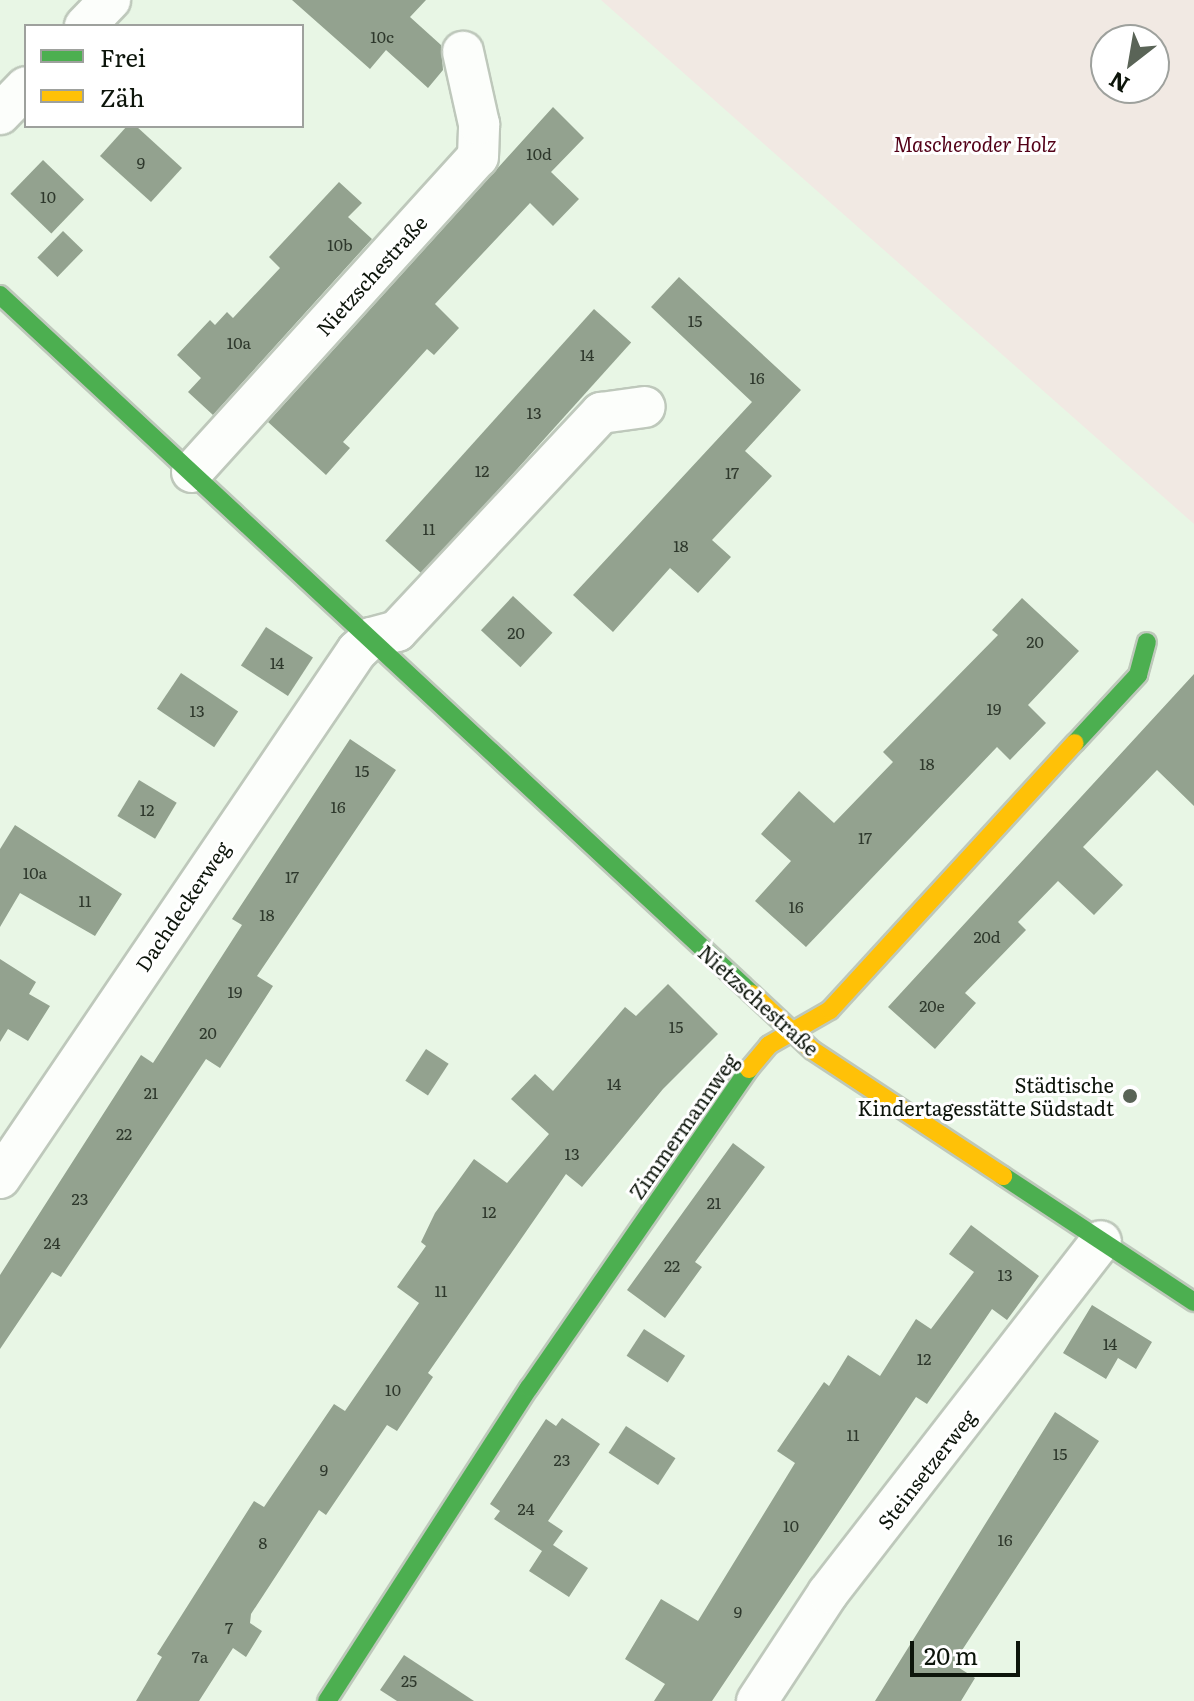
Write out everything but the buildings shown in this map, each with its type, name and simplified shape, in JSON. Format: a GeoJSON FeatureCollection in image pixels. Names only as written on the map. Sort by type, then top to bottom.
{"type":"FeatureCollection","features":[{"type":"Feature","properties":{"kind":"street"},"geometry":{"type":"LineString","coordinates":[[87,24],[110,0]]}},
{"type":"Feature","properties":{"kind":"street","name":"Nietzschestraße"},"geometry":{"type":"LineString","coordinates":[[192,472],[478,157],[479,124],[463,52]]}},
{"type":"Feature","properties":{"kind":"street"},"geometry":{"type":"LineString","coordinates":[[0,114],[24,89]]}},
{"type":"Feature","properties":{"kind":"street","name":"Nietzschestraße"},"geometry":{"type":"LineString","coordinates":[[0,295],[789,1031],[845,1074],[1194,1302]]}},
{"type":"Feature","properties":{"kind":"street"},"geometry":{"type":"LineString","coordinates":[[371,638],[397,631],[601,413],[645,407]]}},
{"type":"Feature","properties":{"kind":"street","name":"Dachdeckerweg"},"geometry":{"type":"LineString","coordinates":[[0,1178],[345,666],[371,638]]}},
{"type":"Feature","properties":{"kind":"street","name":"Zimmermannweg"},"geometry":{"type":"LineString","coordinates":[[327,1701],[650,1211],[750,1068],[789,1031],[830,1010],[1138,675],[1147,642]]}},
{"type":"Feature","properties":{"kind":"street","name":"Steinsetzerweg"},"geometry":{"type":"LineString","coordinates":[[757,1701],[828,1593],[1101,1241]]}},
{"type":"Feature","properties":{"kind":"green space","name":"Mascheroder Holz"},"geometry":{"type":"Polygon","coordinates":[[[601,0],[1194,0],[1194,524],[601,0]]]}},
{"type":"Feature","properties":{"kind":"traffic: fast"},"geometry":{"type":"LineString","coordinates":[[0,295],[752,994]]}},
{"type":"Feature","properties":{"kind":"traffic: fast"},"geometry":{"type":"LineString","coordinates":[[1075,743],[1138,675],[1147,642]]}},
{"type":"Feature","properties":{"kind":"traffic: fast"},"geometry":{"type":"LineString","coordinates":[[327,1701],[529,1388],[749,1069]]}},
{"type":"Feature","properties":{"kind":"traffic: fast"},"geometry":{"type":"LineString","coordinates":[[1003,1176],[1194,1302]]}},
{"type":"Feature","properties":{"kind":"traffic: slow"},"geometry":{"type":"LineString","coordinates":[[749,1069],[769,1045],[830,1010],[1075,743]]}},
{"type":"Feature","properties":{"kind":"traffic: slow"},"geometry":{"type":"LineString","coordinates":[[752,994],[812,1050],[1003,1176]]}},
{"type":"Feature","properties":{"kind":"place","name":"Städtische Kindertagesstätte Südstadt"},"geometry":{"type":"Point","coordinates":[1130,1096]}}]}
